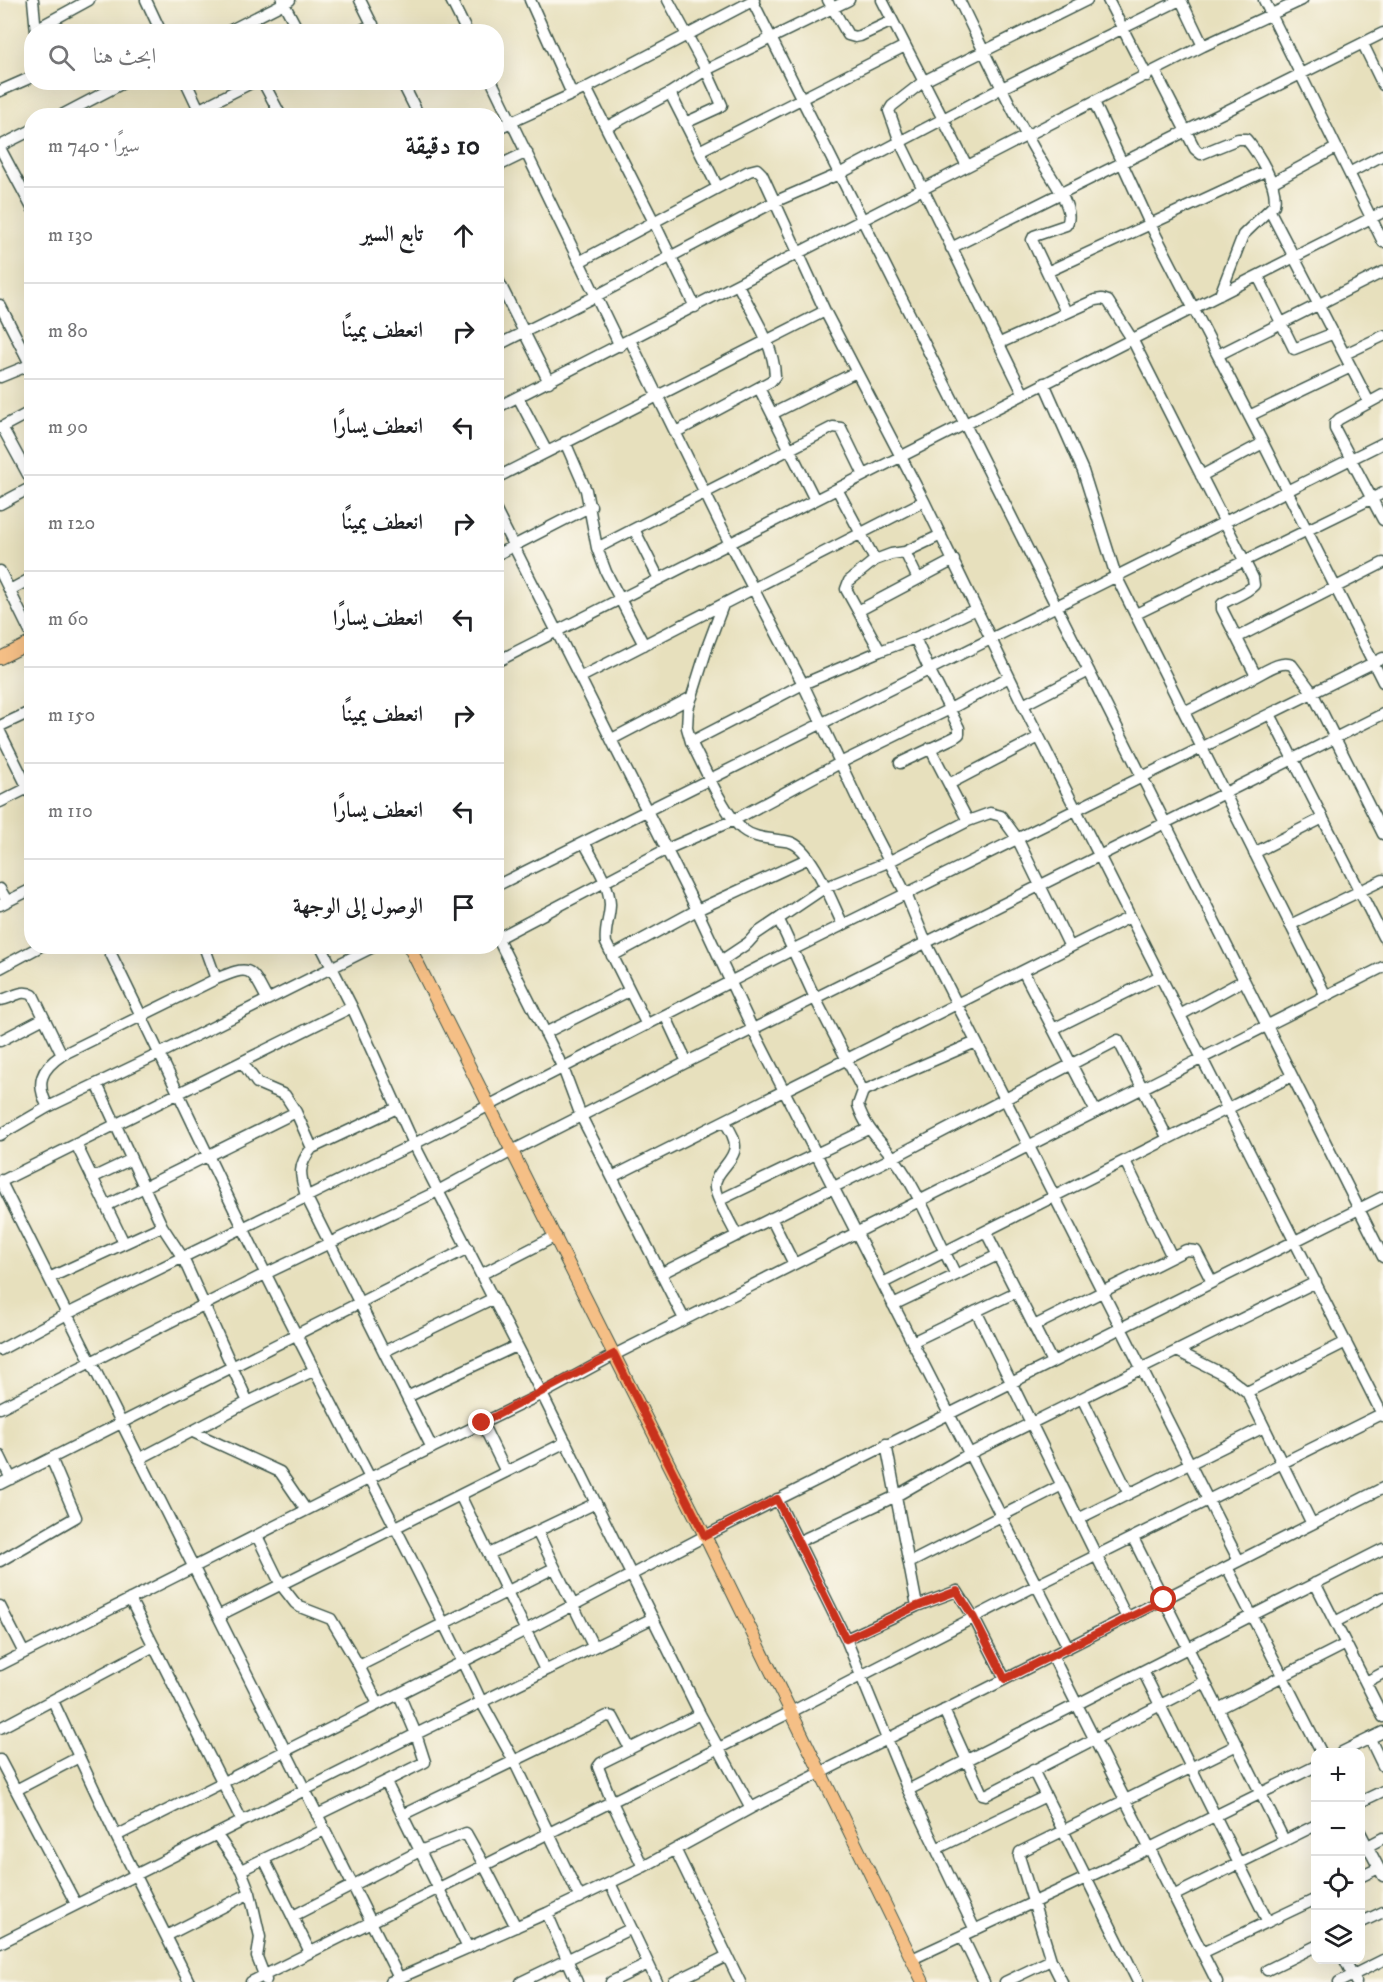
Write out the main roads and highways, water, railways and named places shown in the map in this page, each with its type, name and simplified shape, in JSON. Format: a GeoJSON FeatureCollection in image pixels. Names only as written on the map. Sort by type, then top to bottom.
{"type":"FeatureCollection","features":[{"type":"Feature","properties":{"kind":"main road"},"geometry":{"type":"LineString","coordinates":[[0,658],[24,646]]}},
{"type":"Feature","properties":{"kind":"main road"},"geometry":{"type":"LineString","coordinates":[[413,954],[705,1536],[923,1982]]}}]}
